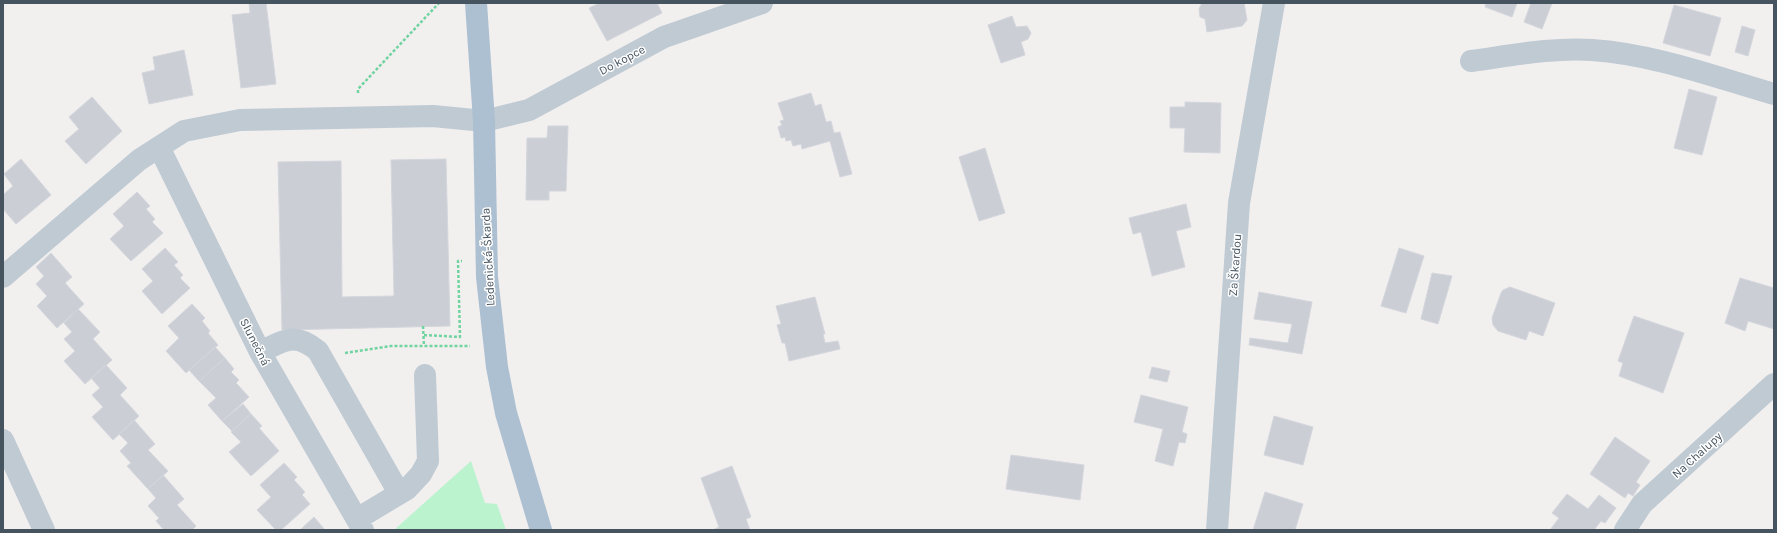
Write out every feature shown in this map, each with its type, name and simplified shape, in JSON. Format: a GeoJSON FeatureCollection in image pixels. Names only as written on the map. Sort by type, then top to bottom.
{"type":"FeatureCollection","features":[{"type":"Feature","properties":{"kind":"main road","name":"Ledenická-Škarda"},"geometry":{"type":"LineString","coordinates":[[476,3],[484,121],[487,277],[496,360],[506,413],[541,530]]}},
{"type":"Feature","properties":{"kind":"street","name":"Do kopce"},"geometry":{"type":"LineString","coordinates":[[484,121],[529,110],[664,37],[762,3]]}},
{"type":"Feature","properties":{"kind":"street","name":"Za Škardou"},"geometry":{"type":"LineString","coordinates":[[1217,530],[1239,203],[1274,3]]}},
{"type":"Feature","properties":{"kind":"street"},"geometry":{"type":"LineString","coordinates":[[1471,61],[1547,52],[1597,50],[1630,54],[1774,94]]}},
{"type":"Feature","properties":{"kind":"street"},"geometry":{"type":"LineString","coordinates":[[3,277],[139,160],[184,131],[240,120],[433,116],[484,121]]}},
{"type":"Feature","properties":{"kind":"street","name":"Slunečná"},"geometry":{"type":"LineString","coordinates":[[159,147],[260,352],[360,525]]}},
{"type":"Feature","properties":{"kind":"street"},"geometry":{"type":"LineString","coordinates":[[260,352],[290,339],[300,339],[318,351],[400,493]]}},
{"type":"Feature","properties":{"kind":"street"},"geometry":{"type":"LineString","coordinates":[[360,525],[407,489],[421,474],[428,461],[425,375]]}},
{"type":"Feature","properties":{"kind":"street","name":"Na Chalupy"},"geometry":{"type":"LineString","coordinates":[[1625,530],[1642,504],[1774,384]]}},
{"type":"Feature","properties":{"kind":"street"},"geometry":{"type":"LineString","coordinates":[[3,440],[44,530]]}},
{"type":"Feature","properties":{"kind":"path"},"geometry":{"type":"LineString","coordinates":[[359,118],[358,89],[439,3]]}},
{"type":"Feature","properties":{"kind":"path"},"geometry":{"type":"LineString","coordinates":[[424,335],[460,337],[458,261],[487,262]]}},
{"type":"Feature","properties":{"kind":"path"},"geometry":{"type":"LineString","coordinates":[[423,326],[424,346]]}},
{"type":"Feature","properties":{"kind":"path"},"geometry":{"type":"LineString","coordinates":[[323,361],[334,354],[384,347],[464,346]]}},
{"type":"Feature","properties":{"kind":"green space"},"geometry":{"type":"Polygon","coordinates":[[[471,461],[485,503],[497,504],[506,530],[394,530],[471,461]]]}},
{"type":"Feature","properties":{"kind":"building"},"geometry":{"type":"Polygon","coordinates":[[[249,3],[266,3],[276,84],[241,88],[232,15],[250,13],[249,3]]]}},
{"type":"Feature","properties":{"kind":"building"},"geometry":{"type":"Polygon","coordinates":[[[600,3],[657,3],[662,13],[607,41],[589,8],[600,3]]]}},
{"type":"Feature","properties":{"kind":"building"},"geometry":{"type":"Polygon","coordinates":[[[1202,3],[1244,3],[1247,20],[1242,26],[1207,32],[1205,19],[1200,17],[1199,9],[1202,3]]]}},
{"type":"Feature","properties":{"kind":"building"},"geometry":{"type":"Polygon","coordinates":[[[1486,3],[1517,3],[1512,17],[1485,7],[1486,3]]]}},
{"type":"Feature","properties":{"kind":"building"},"geometry":{"type":"Polygon","coordinates":[[[1531,3],[1552,3],[1542,29],[1524,22],[1531,3]]]}},
{"type":"Feature","properties":{"kind":"building"},"geometry":{"type":"Polygon","coordinates":[[[1674,5],[1721,18],[1710,56],[1663,43],[1674,5]]]}},
{"type":"Feature","properties":{"kind":"building"},"geometry":{"type":"Polygon","coordinates":[[[1012,16],[1016,27],[1027,26],[1031,33],[1028,39],[1021,42],[1025,55],[1001,63],[988,25],[1012,16]]]}},
{"type":"Feature","properties":{"kind":"building"},"geometry":{"type":"Polygon","coordinates":[[[1742,26],[1755,30],[1748,56],[1735,52],[1742,26]]]}},
{"type":"Feature","properties":{"kind":"building"},"geometry":{"type":"Polygon","coordinates":[[[184,50],[193,95],[149,104],[142,73],[155,70],[153,57],[184,50]]]}},
{"type":"Feature","properties":{"kind":"building"},"geometry":{"type":"Polygon","coordinates":[[[1689,89],[1717,97],[1702,155],[1674,148],[1689,89]]]}},
{"type":"Feature","properties":{"kind":"building"},"geometry":{"type":"Polygon","coordinates":[[[811,93],[815,106],[821,104],[826,122],[831,121],[834,133],[840,132],[852,174],[840,177],[830,141],[802,149],[801,144],[793,146],[791,140],[786,141],[785,137],[781,138],[778,127],[782,125],[780,121],[784,120],[778,103],[811,93]]]}},
{"type":"Feature","properties":{"kind":"building"},"geometry":{"type":"Polygon","coordinates":[[[92,97],[122,131],[86,164],[65,141],[79,129],[69,117],[92,97]]]}},
{"type":"Feature","properties":{"kind":"building"},"geometry":{"type":"Polygon","coordinates":[[[1185,102],[1221,103],[1220,153],[1184,152],[1185,128],[1170,128],[1170,107],[1185,107],[1185,102]]]}},
{"type":"Feature","properties":{"kind":"building"},"geometry":{"type":"Polygon","coordinates":[[[548,126],[568,126],[566,191],[549,191],[549,200],[526,200],[527,138],[547,138],[548,126]]]}},
{"type":"Feature","properties":{"kind":"building"},"geometry":{"type":"Polygon","coordinates":[[[985,148],[1005,213],[979,221],[959,157],[985,148]]]}},
{"type":"Feature","properties":{"kind":"building"},"geometry":{"type":"Polygon","coordinates":[[[21,159],[51,195],[16,224],[3,209],[3,195],[13,186],[4,174],[21,159]]]}},
{"type":"Feature","properties":{"kind":"building"},"geometry":{"type":"Polygon","coordinates":[[[446,159],[450,326],[282,330],[278,162],[341,161],[342,297],[394,296],[391,160],[446,159]]]}},
{"type":"Feature","properties":{"kind":"building"},"geometry":{"type":"Polygon","coordinates":[[[137,192],[150,206],[146,209],[155,219],[152,222],[163,233],[131,261],[110,239],[124,226],[113,214],[137,192]]]}},
{"type":"Feature","properties":{"kind":"building"},"geometry":{"type":"Polygon","coordinates":[[[1186,204],[1191,227],[1176,231],[1185,267],[1152,276],[1141,232],[1133,234],[1129,218],[1186,204]]]}},
{"type":"Feature","properties":{"kind":"building"},"geometry":{"type":"Polygon","coordinates":[[[165,248],[178,262],[174,265],[183,275],[180,278],[190,288],[162,314],[142,291],[153,281],[142,269],[165,248]]]}},
{"type":"Feature","properties":{"kind":"building"},"geometry":{"type":"Polygon","coordinates":[[[1399,248],[1424,256],[1406,313],[1381,306],[1399,248]]]}},
{"type":"Feature","properties":{"kind":"building"},"geometry":{"type":"Polygon","coordinates":[[[51,253],[72,277],[65,283],[84,304],[57,328],[37,306],[47,296],[36,284],[44,276],[36,267],[51,253]]]}},
{"type":"Feature","properties":{"kind":"building"},"geometry":{"type":"Polygon","coordinates":[[[1432,273],[1452,276],[1438,324],[1421,319],[1432,273]]]}},
{"type":"Feature","properties":{"kind":"building"},"geometry":{"type":"Polygon","coordinates":[[[1740,278],[1774,288],[1774,329],[1748,321],[1745,331],[1725,323],[1740,278]]]}},
{"type":"Feature","properties":{"kind":"building"},"geometry":{"type":"Polygon","coordinates":[[[1510,287],[1555,303],[1543,336],[1529,331],[1526,340],[1498,331],[1493,325],[1492,318],[1501,293],[1503,290],[1510,287]]]}},
{"type":"Feature","properties":{"kind":"building"},"geometry":{"type":"Polygon","coordinates":[[[1259,292],[1312,302],[1302,354],[1249,345],[1250,338],[1288,343],[1292,324],[1254,319],[1259,292]]]}},
{"type":"Feature","properties":{"kind":"building"},"geometry":{"type":"Polygon","coordinates":[[[815,297],[825,334],[823,334],[825,343],[838,341],[840,349],[789,361],[785,343],[782,343],[777,325],[781,324],[776,306],[815,297]]]}},
{"type":"Feature","properties":{"kind":"building"},"geometry":{"type":"Polygon","coordinates":[[[192,304],[205,318],[202,321],[210,331],[208,333],[218,345],[186,373],[166,351],[179,338],[168,326],[192,304]]]}},
{"type":"Feature","properties":{"kind":"building"},"geometry":{"type":"Polygon","coordinates":[[[78,309],[100,332],[93,339],[112,360],[85,384],[64,361],[75,351],[64,339],[72,332],[64,323],[78,309]]]}},
{"type":"Feature","properties":{"kind":"building"},"geometry":{"type":"Polygon","coordinates":[[[1634,316],[1684,333],[1663,393],[1619,376],[1623,363],[1618,361],[1634,316]]]}},
{"type":"Feature","properties":{"kind":"building"},"geometry":{"type":"Polygon","coordinates":[[[215,347],[225,358],[199,381],[189,370],[215,347]]]}},
{"type":"Feature","properties":{"kind":"building"},"geometry":{"type":"Polygon","coordinates":[[[225,358],[234,369],[231,372],[239,380],[236,383],[249,397],[222,421],[208,405],[216,398],[199,381],[225,358]]]}},
{"type":"Feature","properties":{"kind":"building"},"geometry":{"type":"Polygon","coordinates":[[[106,365],[127,388],[120,395],[139,416],[113,440],[92,417],[103,407],[92,395],[100,388],[91,378],[106,365]]]}},
{"type":"Feature","properties":{"kind":"building"},"geometry":{"type":"Polygon","coordinates":[[[1152,367],[1170,371],[1167,382],[1149,378],[1152,367]]]}},
{"type":"Feature","properties":{"kind":"building"},"geometry":{"type":"Polygon","coordinates":[[[1141,395],[1188,407],[1182,432],[1187,434],[1185,443],[1179,442],[1173,466],[1155,461],[1163,429],[1134,422],[1141,395]]]}},
{"type":"Feature","properties":{"kind":"building"},"geometry":{"type":"Polygon","coordinates":[[[243,404],[251,414],[232,431],[222,421],[243,404]]]}},
{"type":"Feature","properties":{"kind":"building"},"geometry":{"type":"Polygon","coordinates":[[[251,414],[262,426],[259,428],[279,451],[251,476],[229,452],[241,442],[231,432],[251,414]]]}},
{"type":"Feature","properties":{"kind":"building"},"geometry":{"type":"Polygon","coordinates":[[[1274,416],[1313,427],[1303,465],[1264,455],[1274,416]]]}},
{"type":"Feature","properties":{"kind":"building"},"geometry":{"type":"Polygon","coordinates":[[[134,420],[155,444],[148,450],[168,471],[148,489],[127,466],[131,463],[120,451],[128,443],[119,434],[134,420]]]}},
{"type":"Feature","properties":{"kind":"building"},"geometry":{"type":"Polygon","coordinates":[[[1615,437],[1650,461],[1636,482],[1640,485],[1633,496],[1628,493],[1625,498],[1590,474],[1615,437]]]}},
{"type":"Feature","properties":{"kind":"building"},"geometry":{"type":"Polygon","coordinates":[[[1011,455],[1084,465],[1080,500],[1006,489],[1011,455]]]}},
{"type":"Feature","properties":{"kind":"building"},"geometry":{"type":"Polygon","coordinates":[[[284,463],[297,477],[294,480],[305,492],[302,495],[310,504],[281,530],[276,530],[257,510],[271,497],[260,485],[284,463]]]}},
{"type":"Feature","properties":{"kind":"building"},"geometry":{"type":"Polygon","coordinates":[[[732,466],[751,517],[746,519],[750,530],[713,530],[719,527],[701,478],[732,466]]]}},
{"type":"Feature","properties":{"kind":"building"},"geometry":{"type":"Polygon","coordinates":[[[163,475],[184,499],[177,505],[196,526],[192,530],[164,530],[156,521],[159,518],[148,506],[156,498],[148,489],[163,475]]]}},
{"type":"Feature","properties":{"kind":"building"},"geometry":{"type":"Polygon","coordinates":[[[1265,492],[1303,504],[1295,530],[1253,530],[1265,492]]]}},
{"type":"Feature","properties":{"kind":"building"},"geometry":{"type":"Polygon","coordinates":[[[1567,494],[1588,509],[1599,495],[1616,508],[1605,523],[1601,521],[1594,530],[1550,530],[1559,518],[1552,513],[1567,494]]]}},
{"type":"Feature","properties":{"kind":"building"},"geometry":{"type":"Polygon","coordinates":[[[314,517],[325,530],[300,530],[314,517]]]}}]}
